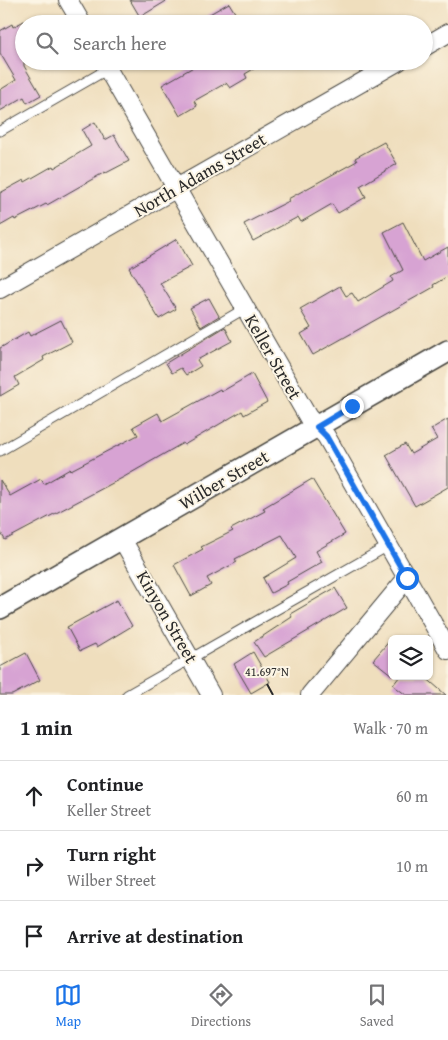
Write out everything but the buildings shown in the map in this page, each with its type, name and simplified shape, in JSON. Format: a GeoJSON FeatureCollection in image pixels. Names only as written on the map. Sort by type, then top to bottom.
{"type":"FeatureCollection","features":[{"type":"Feature","properties":{"kind":"street"},"geometry":{"type":"LineString","coordinates":[[68,0],[77,15]]}},
{"type":"Feature","properties":{"kind":"street"},"geometry":{"type":"LineString","coordinates":[[433,42],[448,34]]}},
{"type":"Feature","properties":{"kind":"street","name":"Keller Street"},"geometry":{"type":"LineString","coordinates":[[109,70],[244,309],[308,417],[326,436],[448,650]]}},
{"type":"Feature","properties":{"kind":"street","name":"North Adams Street"},"geometry":{"type":"LineString","coordinates":[[0,289],[383,70]]}},
{"type":"Feature","properties":{"kind":"street","name":"Wilber Street"},"geometry":{"type":"LineString","coordinates":[[0,608],[448,351]]}},
{"type":"Feature","properties":{"kind":"street","name":"Kinyon Street"},"geometry":{"type":"LineString","coordinates":[[122,539],[211,695]]}},
{"type":"Feature","properties":{"kind":"street"},"geometry":{"type":"LineString","coordinates":[[310,695],[407,578]]}},
{"type":"Feature","properties":{"kind":"lane"},"geometry":{"type":"LineString","coordinates":[[0,131],[98,70]]}},
{"type":"Feature","properties":{"kind":"lane"},"geometry":{"type":"LineString","coordinates":[[0,451],[244,309]]}},
{"type":"Feature","properties":{"kind":"lane"},"geometry":{"type":"LineString","coordinates":[[127,695],[388,546]]}},
{"type":"Feature","properties":{"kind":"route"},"geometry":{"type":"LineString","coordinates":[[352,406],[317,427],[326,436],[407,578]]}}]}
